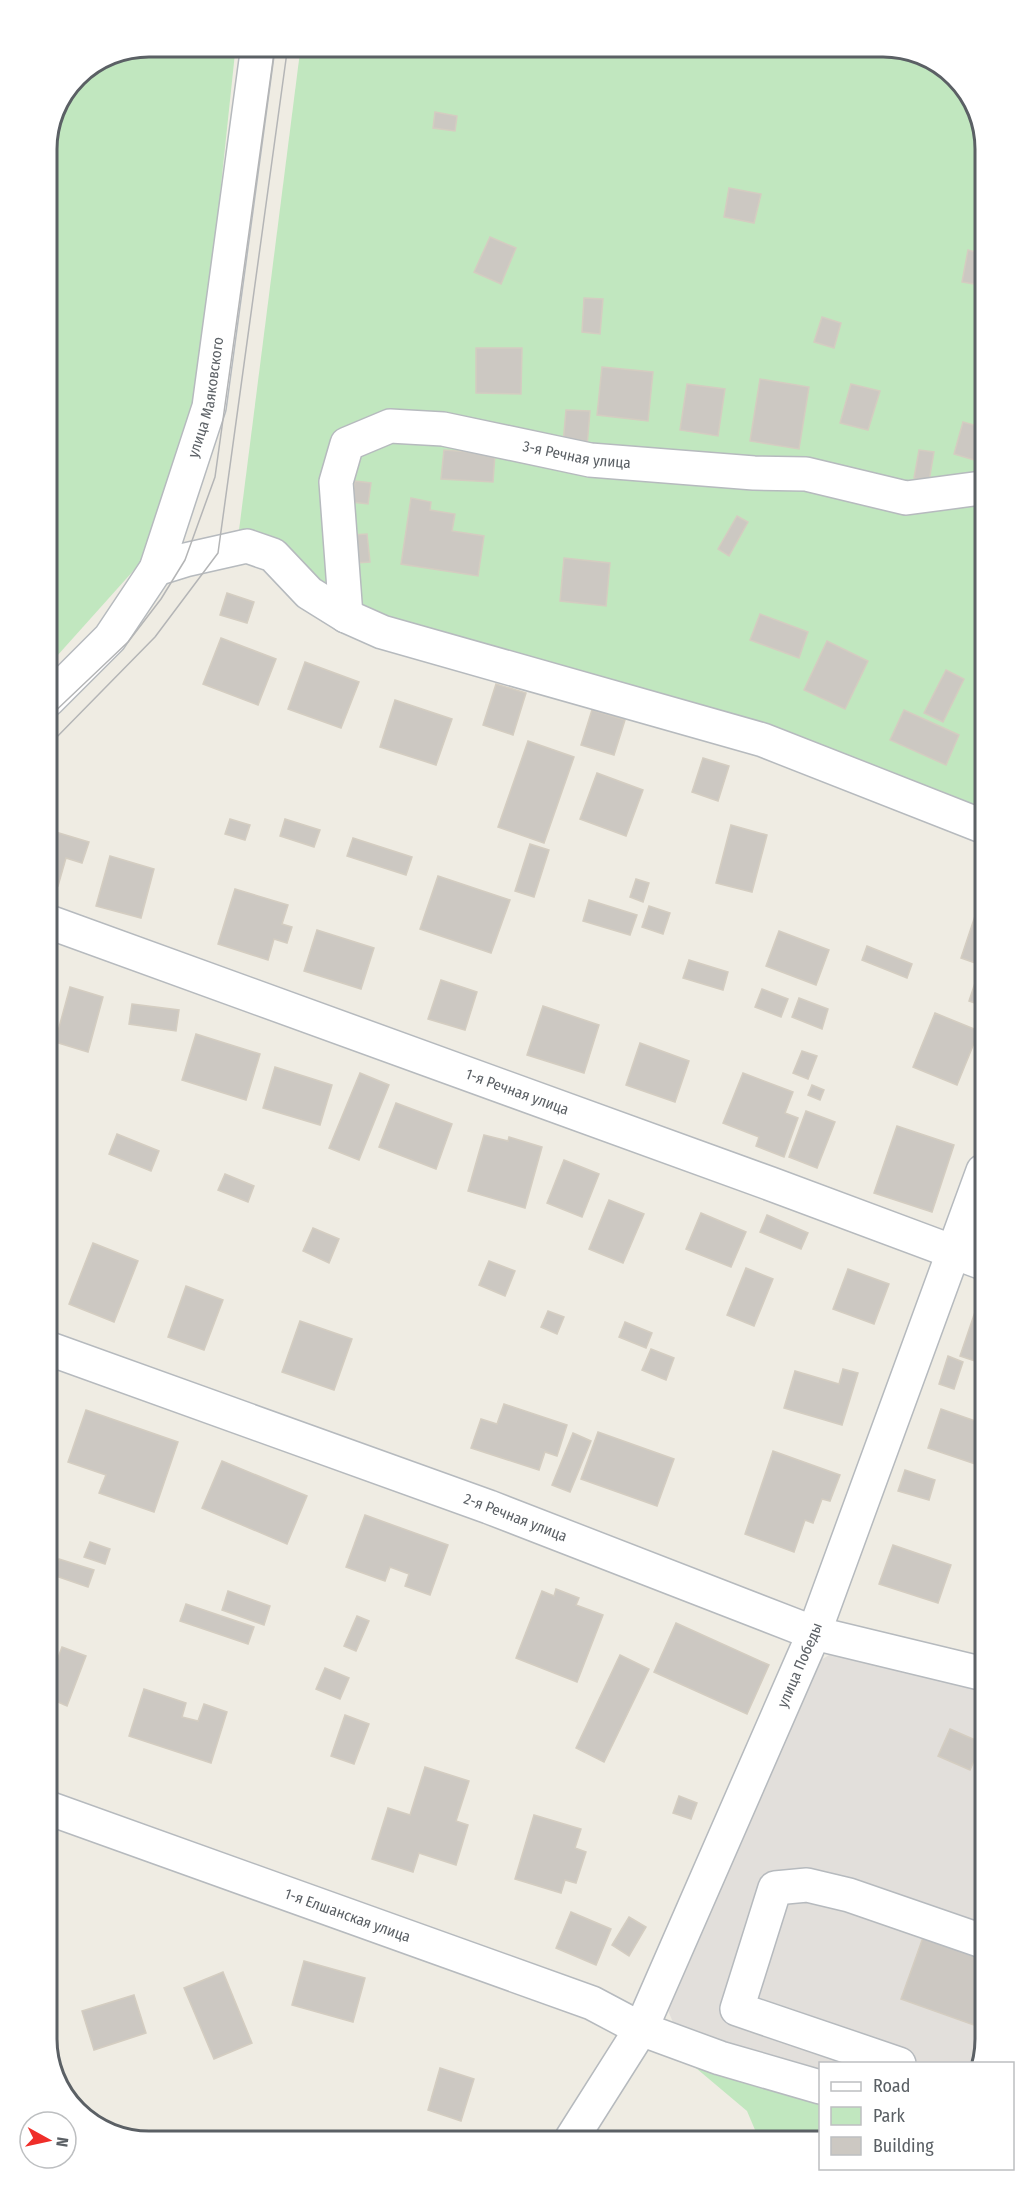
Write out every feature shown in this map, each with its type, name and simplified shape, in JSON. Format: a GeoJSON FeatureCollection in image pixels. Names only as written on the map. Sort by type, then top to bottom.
{"type":"FeatureCollection","features":[{"type":"Feature","properties":{"kind":"street","name":"улица Маяковского"},"geometry":{"type":"LineString","coordinates":[[57,691],[110,638],[156,569],[209,406],[256,57]]}},
{"type":"Feature","properties":{"kind":"street","name":"3-я Речная улица"},"geometry":{"type":"LineString","coordinates":[[346,616],[336,482],[347,444],[390,426],[443,429],[590,460],[754,474],[806,474],[906,498],[975,489]]}},
{"type":"Feature","properties":{"kind":"street"},"geometry":{"type":"LineString","coordinates":[[156,569],[247,546],[273,555],[309,593],[346,616],[382,632],[763,740],[975,823]]}},
{"type":"Feature","properties":{"kind":"street","name":"1-я Речная улица"},"geometry":{"type":"LineString","coordinates":[[57,925],[771,1184],[968,1258]]}},
{"type":"Feature","properties":{"kind":"street","name":"улица Победы"},"geometry":{"type":"LineString","coordinates":[[576,2131],[641,2029],[814,1633],[968,1258],[975,1217]]}},
{"type":"Feature","properties":{"kind":"street","name":"2-я Речная улица"},"geometry":{"type":"LineString","coordinates":[[57,1352],[489,1507],[814,1633],[975,1672]]}},
{"type":"Feature","properties":{"kind":"street","name":"1-я Елшанская улица"},"geometry":{"type":"LineString","coordinates":[[57,1811],[592,2003],[641,2029],[720,2058],[819,2087]]}},
{"type":"Feature","properties":{"kind":"street"},"geometry":{"type":"LineString","coordinates":[[720,2058],[775,1888],[807,1885],[849,1895],[975,1939]]}},
{"type":"Feature","properties":{"kind":"street"},"geometry":{"type":"LineString","coordinates":[[737,2009],[893,2062]]}},
{"type":"Feature","properties":{"kind":"shaded area"},"geometry":{"type":"Polygon","coordinates":[[[837,1650],[975,1682],[975,2039],[972,2062],[819,2062],[819,2102],[690,2063],[667,2008],[808,1668],[837,1650]]]}},
{"type":"Feature","properties":{"kind":"green space"},"geometry":{"type":"Polygon","coordinates":[[[149,57],[235,57],[198,403],[143,560],[57,656],[57,143],[60,125],[66,108],[88,80],[103,69],[119,62],[149,57]]]}},
{"type":"Feature","properties":{"kind":"green space"},"geometry":{"type":"Polygon","coordinates":[[[299,57],[889,57],[907,60],[929,69],[948,84],[963,103],[970,119],[975,149],[975,812],[383,624],[238,538],[299,57]]]}},
{"type":"Feature","properties":{"kind":"green space"},"geometry":{"type":"Polygon","coordinates":[[[690,2063],[819,2102],[819,2131],[755,2131],[747,2111],[690,2063]]]}},
{"type":"Feature","properties":{"kind":"building"},"geometry":{"type":"Polygon","coordinates":[[[435,112],[457,116],[455,131],[433,128],[435,112]]]}},
{"type":"Feature","properties":{"kind":"building"},"geometry":{"type":"Polygon","coordinates":[[[729,188],[761,194],[754,223],[724,217],[729,188]]]}},
{"type":"Feature","properties":{"kind":"building"},"geometry":{"type":"Polygon","coordinates":[[[490,237],[516,248],[501,284],[474,272],[490,237]]]}},
{"type":"Feature","properties":{"kind":"building"},"geometry":{"type":"Polygon","coordinates":[[[968,250],[975,252],[975,284],[962,282],[968,250]]]}},
{"type":"Feature","properties":{"kind":"building"},"geometry":{"type":"Polygon","coordinates":[[[584,298],[603,299],[600,334],[582,332],[584,298]]]}},
{"type":"Feature","properties":{"kind":"building"},"geometry":{"type":"Polygon","coordinates":[[[822,317],[841,323],[834,348],[814,342],[822,317]]]}},
{"type":"Feature","properties":{"kind":"building"},"geometry":{"type":"Polygon","coordinates":[[[476,348],[522,348],[521,394],[476,393],[476,348]]]}},
{"type":"Feature","properties":{"kind":"building"},"geometry":{"type":"Polygon","coordinates":[[[602,367],[653,372],[648,421],[597,415],[602,367]]]}},
{"type":"Feature","properties":{"kind":"building"},"geometry":{"type":"Polygon","coordinates":[[[760,379],[809,387],[799,449],[750,441],[760,379]]]}},
{"type":"Feature","properties":{"kind":"building"},"geometry":{"type":"Polygon","coordinates":[[[687,384],[725,389],[718,436],[680,430],[687,384]]]}},
{"type":"Feature","properties":{"kind":"building"},"geometry":{"type":"Polygon","coordinates":[[[851,384],[880,391],[868,430],[840,423],[851,384]]]}},
{"type":"Feature","properties":{"kind":"building"},"geometry":{"type":"Polygon","coordinates":[[[566,410],[590,411],[587,446],[563,444],[566,410]]]}},
{"type":"Feature","properties":{"kind":"building"},"geometry":{"type":"Polygon","coordinates":[[[963,422],[975,425],[975,460],[954,454],[963,422]]]}},
{"type":"Feature","properties":{"kind":"building"},"geometry":{"type":"Polygon","coordinates":[[[444,450],[495,454],[493,482],[441,479],[444,450]]]}},
{"type":"Feature","properties":{"kind":"building"},"geometry":{"type":"Polygon","coordinates":[[[919,450],[934,452],[929,481],[914,478],[919,450]]]}},
{"type":"Feature","properties":{"kind":"building"},"geometry":{"type":"Polygon","coordinates":[[[355,481],[371,483],[368,504],[352,502],[355,481]]]}},
{"type":"Feature","properties":{"kind":"building"},"geometry":{"type":"Polygon","coordinates":[[[411,498],[431,502],[430,510],[455,514],[452,531],[484,536],[478,576],[401,564],[411,498]]]}},
{"type":"Feature","properties":{"kind":"building"},"geometry":{"type":"Polygon","coordinates":[[[737,516],[748,522],[729,556],[718,549],[737,516]]]}},
{"type":"Feature","properties":{"kind":"building"},"geometry":{"type":"Polygon","coordinates":[[[367,534],[370,562],[356,563],[353,535],[367,534]]]}},
{"type":"Feature","properties":{"kind":"building"},"geometry":{"type":"Polygon","coordinates":[[[564,558],[610,563],[606,606],[560,601],[564,558]]]}},
{"type":"Feature","properties":{"kind":"building"},"geometry":{"type":"Polygon","coordinates":[[[227,593],[254,602],[247,623],[220,615],[227,593]]]}},
{"type":"Feature","properties":{"kind":"building"},"geometry":{"type":"Polygon","coordinates":[[[760,614],[808,632],[799,658],[750,640],[760,614]]]}},
{"type":"Feature","properties":{"kind":"building"},"geometry":{"type":"Polygon","coordinates":[[[221,638],[276,659],[258,705],[203,684],[221,638]]]}},
{"type":"Feature","properties":{"kind":"building"},"geometry":{"type":"Polygon","coordinates":[[[827,641],[868,661],[845,709],[804,690],[827,641]]]}},
{"type":"Feature","properties":{"kind":"building"},"geometry":{"type":"Polygon","coordinates":[[[305,662],[359,682],[341,728],[288,709],[305,662]]]}},
{"type":"Feature","properties":{"kind":"building"},"geometry":{"type":"Polygon","coordinates":[[[946,670],[964,679],[943,722],[924,713],[946,670]]]}},
{"type":"Feature","properties":{"kind":"building"},"geometry":{"type":"Polygon","coordinates":[[[496,684],[526,693],[513,735],[483,725],[496,684]]]}},
{"type":"Feature","properties":{"kind":"building"},"geometry":{"type":"Polygon","coordinates":[[[395,700],[452,719],[436,765],[380,747],[395,700]]]}},
{"type":"Feature","properties":{"kind":"building"},"geometry":{"type":"Polygon","coordinates":[[[592,710],[625,720],[614,755],[581,745],[592,710]]]}},
{"type":"Feature","properties":{"kind":"building"},"geometry":{"type":"Polygon","coordinates":[[[904,710],[959,735],[946,765],[890,740],[904,710]]]}},
{"type":"Feature","properties":{"kind":"building"},"geometry":{"type":"Polygon","coordinates":[[[528,741],[574,757],[544,843],[498,827],[528,741]]]}},
{"type":"Feature","properties":{"kind":"building"},"geometry":{"type":"Polygon","coordinates":[[[703,758],[729,766],[718,801],[692,792],[703,758]]]}},
{"type":"Feature","properties":{"kind":"building"},"geometry":{"type":"Polygon","coordinates":[[[597,773],[643,790],[626,836],[580,819],[597,773]]]}},
{"type":"Feature","properties":{"kind":"building"},"geometry":{"type":"Polygon","coordinates":[[[230,819],[250,825],[245,840],[225,834],[230,819]]]}},
{"type":"Feature","properties":{"kind":"building"},"geometry":{"type":"Polygon","coordinates":[[[285,819],[320,830],[314,847],[280,836],[285,819]]]}},
{"type":"Feature","properties":{"kind":"building"},"geometry":{"type":"Polygon","coordinates":[[[731,825],[767,835],[752,892],[716,883],[731,825]]]}},
{"type":"Feature","properties":{"kind":"building"},"geometry":{"type":"Polygon","coordinates":[[[57,832],[89,842],[82,863],[66,858],[58,886],[57,832]]]}},
{"type":"Feature","properties":{"kind":"building"},"geometry":{"type":"Polygon","coordinates":[[[353,838],[412,857],[406,875],[347,856],[353,838]]]}},
{"type":"Feature","properties":{"kind":"building"},"geometry":{"type":"Polygon","coordinates":[[[530,844],[549,850],[534,897],[515,891],[530,844]]]}},
{"type":"Feature","properties":{"kind":"building"},"geometry":{"type":"Polygon","coordinates":[[[110,856],[154,869],[141,918],[96,906],[110,856]]]}},
{"type":"Feature","properties":{"kind":"building"},"geometry":{"type":"Polygon","coordinates":[[[438,876],[510,900],[491,953],[420,929],[438,876]]]}},
{"type":"Feature","properties":{"kind":"building"},"geometry":{"type":"Polygon","coordinates":[[[636,879],[649,883],[643,902],[630,897],[636,879]]]}},
{"type":"Feature","properties":{"kind":"building"},"geometry":{"type":"Polygon","coordinates":[[[235,889],[288,905],[282,924],[292,927],[287,943],[274,939],[268,960],[218,944],[235,889]]]}},
{"type":"Feature","properties":{"kind":"building"},"geometry":{"type":"Polygon","coordinates":[[[589,900],[637,915],[630,935],[583,921],[589,900]]]}},
{"type":"Feature","properties":{"kind":"building"},"geometry":{"type":"Polygon","coordinates":[[[649,906],[670,913],[663,934],[642,927],[649,906]]]}},
{"type":"Feature","properties":{"kind":"building"},"geometry":{"type":"Polygon","coordinates":[[[975,916],[975,963],[961,958],[975,916]]]}},
{"type":"Feature","properties":{"kind":"building"},"geometry":{"type":"Polygon","coordinates":[[[317,930],[374,948],[361,989],[304,971],[317,930]]]}},
{"type":"Feature","properties":{"kind":"building"},"geometry":{"type":"Polygon","coordinates":[[[779,931],[829,950],[816,985],[766,966],[779,931]]]}},
{"type":"Feature","properties":{"kind":"building"},"geometry":{"type":"Polygon","coordinates":[[[867,946],[912,964],[907,978],[862,960],[867,946]]]}},
{"type":"Feature","properties":{"kind":"building"},"geometry":{"type":"Polygon","coordinates":[[[689,960],[728,972],[723,990],[683,978],[689,960]]]}},
{"type":"Feature","properties":{"kind":"building"},"geometry":{"type":"Polygon","coordinates":[[[441,980],[477,992],[465,1030],[428,1019],[441,980]]]}},
{"type":"Feature","properties":{"kind":"building"},"geometry":{"type":"Polygon","coordinates":[[[975,983],[975,1003],[969,1001],[975,983]]]}},
{"type":"Feature","properties":{"kind":"building"},"geometry":{"type":"Polygon","coordinates":[[[70,987],[103,997],[88,1052],[57,1043],[57,1035],[70,987]]]}},
{"type":"Feature","properties":{"kind":"building"},"geometry":{"type":"Polygon","coordinates":[[[762,989],[788,999],[781,1017],[755,1007],[762,989]]]}},
{"type":"Feature","properties":{"kind":"building"},"geometry":{"type":"Polygon","coordinates":[[[799,998],[828,1009],[822,1029],[792,1017],[799,998]]]}},
{"type":"Feature","properties":{"kind":"building"},"geometry":{"type":"Polygon","coordinates":[[[132,1004],[179,1010],[176,1031],[129,1024],[132,1004]]]}},
{"type":"Feature","properties":{"kind":"building"},"geometry":{"type":"Polygon","coordinates":[[[543,1006],[599,1025],[584,1073],[527,1055],[543,1006]]]}},
{"type":"Feature","properties":{"kind":"building"},"geometry":{"type":"Polygon","coordinates":[[[935,1013],[975,1029],[975,1041],[957,1085],[913,1067],[935,1013]]]}},
{"type":"Feature","properties":{"kind":"building"},"geometry":{"type":"Polygon","coordinates":[[[196,1034],[260,1054],[246,1100],[182,1080],[196,1034]]]}},
{"type":"Feature","properties":{"kind":"building"},"geometry":{"type":"Polygon","coordinates":[[[640,1043],[689,1061],[675,1102],[626,1085],[640,1043]]]}},
{"type":"Feature","properties":{"kind":"building"},"geometry":{"type":"Polygon","coordinates":[[[802,1051],[817,1056],[808,1079],[793,1073],[802,1051]]]}},
{"type":"Feature","properties":{"kind":"building"},"geometry":{"type":"Polygon","coordinates":[[[275,1067],[332,1085],[320,1125],[263,1108],[275,1067]]]}},
{"type":"Feature","properties":{"kind":"building"},"geometry":{"type":"Polygon","coordinates":[[[360,1073],[389,1085],[359,1160],[329,1148],[360,1073]]]}},
{"type":"Feature","properties":{"kind":"building"},"geometry":{"type":"Polygon","coordinates":[[[743,1073],[793,1092],[785,1113],[798,1118],[784,1157],[756,1146],[759,1137],[723,1123],[743,1073]]]}},
{"type":"Feature","properties":{"kind":"building"},"geometry":{"type":"Polygon","coordinates":[[[812,1085],[824,1090],[820,1100],[808,1095],[812,1085]]]}},
{"type":"Feature","properties":{"kind":"building"},"geometry":{"type":"Polygon","coordinates":[[[396,1103],[452,1124],[436,1169],[379,1147],[396,1103]]]}},
{"type":"Feature","properties":{"kind":"building"},"geometry":{"type":"Polygon","coordinates":[[[806,1111],[835,1122],[817,1168],[789,1157],[806,1111]]]}},
{"type":"Feature","properties":{"kind":"building"},"geometry":{"type":"Polygon","coordinates":[[[897,1126],[954,1145],[932,1212],[874,1193],[897,1126]]]}},
{"type":"Feature","properties":{"kind":"building"},"geometry":{"type":"Polygon","coordinates":[[[117,1134],[159,1151],[151,1171],[109,1154],[117,1134]]]}},
{"type":"Feature","properties":{"kind":"building"},"geometry":{"type":"Polygon","coordinates":[[[484,1135],[508,1141],[509,1137],[542,1147],[525,1208],[468,1191],[484,1135]]]}},
{"type":"Feature","properties":{"kind":"building"},"geometry":{"type":"Polygon","coordinates":[[[564,1160],[599,1174],[582,1217],[547,1203],[564,1160]]]}},
{"type":"Feature","properties":{"kind":"building"},"geometry":{"type":"Polygon","coordinates":[[[225,1174],[254,1186],[248,1202],[218,1190],[225,1174]]]}},
{"type":"Feature","properties":{"kind":"building"},"geometry":{"type":"Polygon","coordinates":[[[609,1200],[644,1214],[623,1263],[589,1249],[609,1200]]]}},
{"type":"Feature","properties":{"kind":"building"},"geometry":{"type":"Polygon","coordinates":[[[701,1213],[746,1232],[731,1267],[686,1249],[701,1213]]]}},
{"type":"Feature","properties":{"kind":"building"},"geometry":{"type":"Polygon","coordinates":[[[767,1215],[808,1233],[801,1249],[760,1232],[767,1215]]]}},
{"type":"Feature","properties":{"kind":"building"},"geometry":{"type":"Polygon","coordinates":[[[313,1228],[339,1239],[329,1263],[303,1251],[313,1228]]]}},
{"type":"Feature","properties":{"kind":"building"},"geometry":{"type":"Polygon","coordinates":[[[93,1243],[138,1261],[114,1322],[69,1304],[93,1243]]]}},
{"type":"Feature","properties":{"kind":"building"},"geometry":{"type":"Polygon","coordinates":[[[489,1261],[515,1271],[505,1296],[479,1285],[489,1261]]]}},
{"type":"Feature","properties":{"kind":"building"},"geometry":{"type":"Polygon","coordinates":[[[746,1268],[773,1279],[754,1326],[727,1315],[746,1268]]]}},
{"type":"Feature","properties":{"kind":"building"},"geometry":{"type":"Polygon","coordinates":[[[848,1269],[889,1284],[874,1324],[833,1309],[848,1269]]]}},
{"type":"Feature","properties":{"kind":"building"},"geometry":{"type":"Polygon","coordinates":[[[186,1286],[223,1300],[204,1350],[168,1337],[186,1286]]]}},
{"type":"Feature","properties":{"kind":"building"},"geometry":{"type":"Polygon","coordinates":[[[548,1311],[564,1317],[557,1334],[541,1327],[548,1311]]]}},
{"type":"Feature","properties":{"kind":"building"},"geometry":{"type":"Polygon","coordinates":[[[975,1312],[975,1361],[960,1356],[975,1312]]]}},
{"type":"Feature","properties":{"kind":"building"},"geometry":{"type":"Polygon","coordinates":[[[300,1321],[352,1339],[334,1390],[282,1372],[300,1321]]]}},
{"type":"Feature","properties":{"kind":"building"},"geometry":{"type":"Polygon","coordinates":[[[625,1322],[652,1333],[646,1348],[619,1337],[625,1322]]]}},
{"type":"Feature","properties":{"kind":"building"},"geometry":{"type":"Polygon","coordinates":[[[651,1349],[674,1358],[666,1380],[642,1370],[651,1349]]]}},
{"type":"Feature","properties":{"kind":"building"},"geometry":{"type":"Polygon","coordinates":[[[948,1356],[963,1362],[954,1389],[939,1384],[948,1356]]]}},
{"type":"Feature","properties":{"kind":"building"},"geometry":{"type":"Polygon","coordinates":[[[843,1369],[858,1373],[842,1425],[784,1408],[795,1371],[839,1384],[843,1369]]]}},
{"type":"Feature","properties":{"kind":"building"},"geometry":{"type":"Polygon","coordinates":[[[504,1404],[567,1425],[557,1456],[545,1452],[539,1470],[471,1448],[481,1419],[497,1424],[504,1404]]]}},
{"type":"Feature","properties":{"kind":"building"},"geometry":{"type":"Polygon","coordinates":[[[941,1409],[975,1421],[975,1464],[928,1448],[941,1409]]]}},
{"type":"Feature","properties":{"kind":"building"},"geometry":{"type":"Polygon","coordinates":[[[86,1410],[178,1442],[154,1512],[99,1493],[106,1475],[68,1462],[86,1410]]]}},
{"type":"Feature","properties":{"kind":"building"},"geometry":{"type":"Polygon","coordinates":[[[598,1432],[674,1459],[657,1506],[581,1479],[598,1432]]]}},
{"type":"Feature","properties":{"kind":"building"},"geometry":{"type":"Polygon","coordinates":[[[573,1433],[591,1441],[570,1492],[552,1485],[573,1433]]]}},
{"type":"Feature","properties":{"kind":"building"},"geometry":{"type":"Polygon","coordinates":[[[773,1451],[840,1475],[830,1501],[822,1499],[813,1523],[805,1520],[794,1552],[745,1534],[773,1451]]]}},
{"type":"Feature","properties":{"kind":"building"},"geometry":{"type":"Polygon","coordinates":[[[222,1461],[307,1496],[287,1544],[202,1508],[222,1461]]]}},
{"type":"Feature","properties":{"kind":"building"},"geometry":{"type":"Polygon","coordinates":[[[905,1470],[935,1480],[929,1500],[898,1491],[905,1470]]]}},
{"type":"Feature","properties":{"kind":"building"},"geometry":{"type":"Polygon","coordinates":[[[365,1515],[448,1545],[430,1595],[405,1586],[409,1574],[390,1567],[385,1581],[346,1567],[365,1515]]]}},
{"type":"Feature","properties":{"kind":"building"},"geometry":{"type":"Polygon","coordinates":[[[90,1542],[110,1549],[105,1564],[84,1557],[90,1542]]]}},
{"type":"Feature","properties":{"kind":"building"},"geometry":{"type":"Polygon","coordinates":[[[893,1545],[951,1565],[938,1603],[879,1584],[893,1545]]]}},
{"type":"Feature","properties":{"kind":"building"},"geometry":{"type":"Polygon","coordinates":[[[59,1559],[94,1570],[88,1587],[57,1576],[59,1559]]]}},
{"type":"Feature","properties":{"kind":"building"},"geometry":{"type":"Polygon","coordinates":[[[556,1589],[579,1598],[576,1605],[603,1615],[577,1682],[516,1658],[542,1591],[554,1596],[556,1589]]]}},
{"type":"Feature","properties":{"kind":"building"},"geometry":{"type":"Polygon","coordinates":[[[228,1591],[270,1606],[264,1625],[222,1610],[228,1591]]]}},
{"type":"Feature","properties":{"kind":"building"},"geometry":{"type":"Polygon","coordinates":[[[186,1604],[254,1627],[248,1644],[180,1621],[186,1604]]]}},
{"type":"Feature","properties":{"kind":"building"},"geometry":{"type":"Polygon","coordinates":[[[357,1616],[369,1621],[356,1651],[344,1646],[357,1616]]]}},
{"type":"Feature","properties":{"kind":"building"},"geometry":{"type":"Polygon","coordinates":[[[676,1623],[769,1665],[747,1714],[654,1672],[676,1623]]]}},
{"type":"Feature","properties":{"kind":"building"},"geometry":{"type":"Polygon","coordinates":[[[62,1647],[86,1656],[67,1706],[57,1702],[57,1660],[62,1647]]]}},
{"type":"Feature","properties":{"kind":"building"},"geometry":{"type":"Polygon","coordinates":[[[620,1655],[649,1669],[604,1762],[576,1748],[620,1655]]]}},
{"type":"Feature","properties":{"kind":"building"},"geometry":{"type":"Polygon","coordinates":[[[325,1668],[349,1678],[340,1699],[316,1689],[325,1668]]]}},
{"type":"Feature","properties":{"kind":"building"},"geometry":{"type":"Polygon","coordinates":[[[144,1689],[186,1703],[182,1717],[198,1721],[204,1704],[227,1712],[211,1763],[129,1736],[144,1689]]]}},
{"type":"Feature","properties":{"kind":"building"},"geometry":{"type":"Polygon","coordinates":[[[345,1715],[369,1724],[354,1764],[331,1756],[345,1715]]]}},
{"type":"Feature","properties":{"kind":"building"},"geometry":{"type":"Polygon","coordinates":[[[950,1729],[975,1740],[975,1759],[970,1770],[938,1756],[950,1729]]]}},
{"type":"Feature","properties":{"kind":"building"},"geometry":{"type":"Polygon","coordinates":[[[425,1767],[469,1781],[456,1821],[468,1825],[456,1865],[419,1853],[413,1872],[372,1859],[388,1808],[410,1815],[425,1767]]]}},
{"type":"Feature","properties":{"kind":"building"},"geometry":{"type":"Polygon","coordinates":[[[679,1796],[697,1803],[691,1819],[673,1813],[679,1796]]]}},
{"type":"Feature","properties":{"kind":"building"},"geometry":{"type":"Polygon","coordinates":[[[534,1815],[581,1829],[575,1848],[586,1852],[576,1883],[565,1880],[561,1893],[515,1879],[534,1815]]]}},
{"type":"Feature","properties":{"kind":"building"},"geometry":{"type":"Polygon","coordinates":[[[571,1912],[611,1929],[596,1965],[556,1948],[571,1912]]]}},
{"type":"Feature","properties":{"kind":"building"},"geometry":{"type":"Polygon","coordinates":[[[629,1917],[646,1927],[629,1956],[612,1945],[629,1917]]]}},
{"type":"Feature","properties":{"kind":"building"},"geometry":{"type":"Polygon","coordinates":[[[925,1932],[975,1950],[975,2025],[901,1999],[925,1932]]]}},
{"type":"Feature","properties":{"kind":"building"},"geometry":{"type":"Polygon","coordinates":[[[304,1961],[365,1978],[353,2022],[292,2005],[304,1961]]]}},
{"type":"Feature","properties":{"kind":"building"},"geometry":{"type":"Polygon","coordinates":[[[223,1972],[252,2043],[214,2059],[184,1988],[223,1972]]]}},
{"type":"Feature","properties":{"kind":"building"},"geometry":{"type":"Polygon","coordinates":[[[134,1995],[146,2033],[94,2050],[82,2011],[134,1995]]]}},
{"type":"Feature","properties":{"kind":"building"},"geometry":{"type":"Polygon","coordinates":[[[440,2068],[474,2079],[461,2121],[428,2110],[440,2068]]]}},
{"type":"Feature","properties":{"kind":"tram line"},"geometry":{"type":"LineString","coordinates":[[57,709],[128,642],[161,599],[185,560],[215,477],[273,57]]}},
{"type":"Feature","properties":{"kind":"tram line"},"geometry":{"type":"LineString","coordinates":[[57,737],[155,637],[218,553],[286,57]]}}]}
